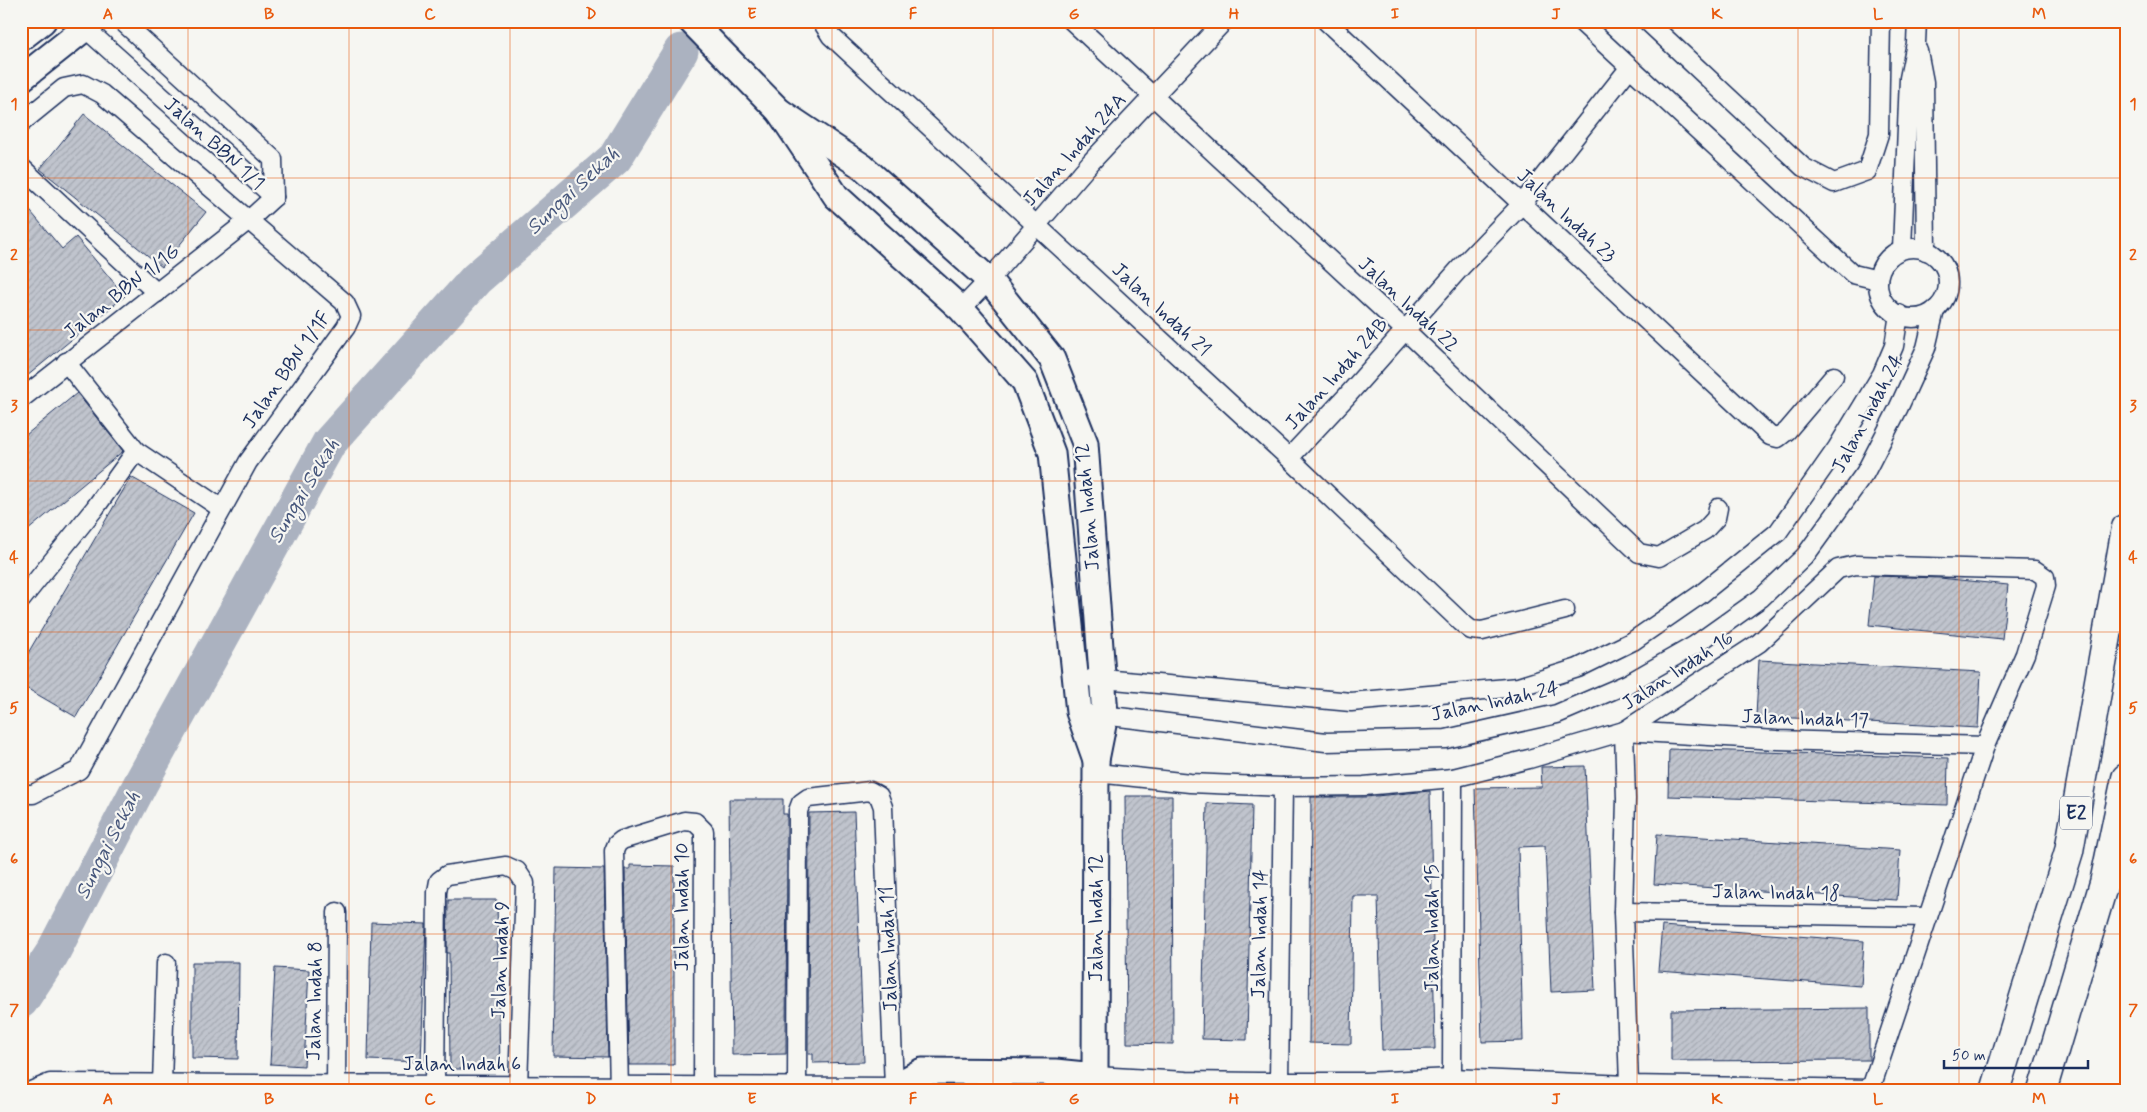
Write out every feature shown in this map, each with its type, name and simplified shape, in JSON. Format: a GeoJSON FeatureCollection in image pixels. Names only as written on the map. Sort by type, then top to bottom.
{"type":"FeatureCollection","features":[{"type":"Feature","properties":{"kind":"highway","name":"E2"},"geometry":{"type":"LineString","coordinates":[[1995,1091],[2070,851],[2126,528]]}},
{"type":"Feature","properties":{"kind":"highway","name":"E2"},"geometry":{"type":"LineString","coordinates":[[2042,1091],[2104,883],[2126,778]]}},
{"type":"Feature","properties":{"kind":"street"},"geometry":{"type":"LineString","coordinates":[[21,38],[42,21]]}},
{"type":"Feature","properties":{"kind":"street","name":"Jalan BBN 1/1"},"geometry":{"type":"LineString","coordinates":[[122,21],[273,159],[274,197]]}},
{"type":"Feature","properties":{"kind":"street","name":"Jalan Indah 12"},"geometry":{"type":"LineString","coordinates":[[691,21],[779,110],[836,196],[961,309],[1025,382],[1052,452],[1078,712],[1096,766]]}},
{"type":"Feature","properties":{"kind":"street","name":"Jalan Indah 21"},"geometry":{"type":"LineString","coordinates":[[826,21],[824,25],[831,36],[1289,458],[1460,622],[1471,630],[1482,631],[1565,610]]}},
{"type":"Feature","properties":{"kind":"street","name":"Jalan Indah 22"},"geometry":{"type":"LineString","coordinates":[[1072,21],[1405,330],[1639,553],[1659,557],[1706,530],[1716,518],[1718,508]]}},
{"type":"Feature","properties":{"kind":"street","name":"Jalan Indah 24A"},"geometry":{"type":"LineString","coordinates":[[961,309],[1152,96],[1224,21]]}},
{"type":"Feature","properties":{"kind":"street","name":"Jalan Indah 23"},"geometry":{"type":"LineString","coordinates":[[1326,21],[1770,436],[1778,438],[1787,431],[1834,376]]}},
{"type":"Feature","properties":{"kind":"street"},"geometry":{"type":"LineString","coordinates":[[1580,21],[1853,274],[1878,280]]}},
{"type":"Feature","properties":{"kind":"street"},"geometry":{"type":"LineString","coordinates":[[1647,21],[1804,168],[1834,183],[1867,171],[1879,134],[1881,21]]}},
{"type":"Feature","properties":{"kind":"street"},"geometry":{"type":"LineString","coordinates":[[1902,249],[1909,78],[1918,21]]}},
{"type":"Feature","properties":{"kind":"street","name":"Jalan BBN 1/1"},"geometry":{"type":"LineString","coordinates":[[21,79],[85,24],[274,197]]}},
{"type":"Feature","properties":{"kind":"street"},"geometry":{"type":"LineString","coordinates":[[1916,43],[1924,82],[1926,251]]}},
{"type":"Feature","properties":{"kind":"street","name":"Jalan Indah 24B"},"geometry":{"type":"LineString","coordinates":[[1289,458],[1346,397],[1460,267],[1522,204],[1630,67]]}},
{"type":"Feature","properties":{"kind":"street","name":"Jalan BBN 1/1F"},"geometry":{"type":"LineString","coordinates":[[21,123],[64,88],[83,84],[102,94],[345,303],[351,316],[346,326],[248,462],[79,770],[33,794],[21,794]]}},
{"type":"Feature","properties":{"kind":"street","name":"Jalan Indah 12"},"geometry":{"type":"LineString","coordinates":[[779,110],[864,167],[989,280],[1052,359],[1085,443],[1104,715],[1096,766],[1095,1076]]}},
{"type":"Feature","properties":{"kind":"street"},"geometry":{"type":"LineString","coordinates":[[21,167],[157,293]]}},
{"type":"Feature","properties":{"kind":"street","name":"Jalan BBN 1/1G"},"geometry":{"type":"LineString","coordinates":[[21,399],[249,220],[274,197]]}},
{"type":"Feature","properties":{"kind":"street"},"geometry":{"type":"LineString","coordinates":[[1918,248],[1926,251],[1935,256],[1946,273],[1946,293],[1942,302],[1935,310],[1917,317],[1899,314],[1884,302],[1880,294],[1879,273],[1884,263],[1902,249],[1918,248]]}},
{"type":"Feature","properties":{"kind":"street","name":"Jalan Indah 24"},"geometry":{"type":"LineString","coordinates":[[1078,712],[1326,742],[1446,739],[1557,714],[1627,684],[1695,646],[1761,598],[1805,556],[1865,473],[1926,348],[1935,310]]}},
{"type":"Feature","properties":{"kind":"street","name":"Jalan Indah 24"},"geometry":{"type":"LineString","coordinates":[[1075,676],[1351,702],[1518,687],[1578,668],[1633,642],[1702,594],[1778,532],[1837,448],[1882,374],[1894,346],[1899,314]]}},
{"type":"Feature","properties":{"kind":"street"},"geometry":{"type":"LineString","coordinates":[[66,362],[136,451],[222,508]]}},
{"type":"Feature","properties":{"kind":"street"},"geometry":{"type":"LineString","coordinates":[[21,600],[95,508],[136,451]]}},
{"type":"Feature","properties":{"kind":"street","name":"Jalan Indah 16"},"geometry":{"type":"LineString","coordinates":[[1629,1085],[1624,912],[1626,799],[1624,731],[1759,643],[1838,569],[1856,565],[2035,570],[2045,577],[2046,586],[2025,654],[1984,746]]}},
{"type":"Feature","properties":{"kind":"street"},"geometry":{"type":"LineString","coordinates":[[1096,766],[1190,783],[1283,787],[1364,786],[1453,778],[1624,731]]}},
{"type":"Feature","properties":{"kind":"street","name":"Jalan Indah 17"},"geometry":{"type":"LineString","coordinates":[[1624,731],[1777,740],[1984,746]]}},
{"type":"Feature","properties":{"kind":"street"},"geometry":{"type":"LineString","coordinates":[[894,1089],[922,1071],[1055,1082],[1095,1076],[1258,1086],[1279,1082],[1364,1082],[1452,1078],[1523,1085],[1629,1085],[1870,1090],[1984,746]]}},
{"type":"Feature","properties":{"kind":"street","name":"Jalan Indah 15"},"geometry":{"type":"LineString","coordinates":[[1452,1078],[1453,778]]}},
{"type":"Feature","properties":{"kind":"street","name":"Jalan Indah 14"},"geometry":{"type":"LineString","coordinates":[[1279,1082],[1283,787]]}},
{"type":"Feature","properties":{"kind":"street","name":"Jalan Indah 11"},"geometry":{"type":"LineString","coordinates":[[797,1087],[798,811],[801,803],[808,798],[870,791],[879,796],[883,807],[894,1089]]}},
{"type":"Feature","properties":{"kind":"street","name":"Jalan Indah 10"},"geometry":{"type":"LineString","coordinates":[[619,1088],[614,851],[617,844],[622,840],[684,821],[696,822],[704,831],[703,1086]]}},
{"type":"Feature","properties":{"kind":"street","name":"Jalan Indah 9"},"geometry":{"type":"LineString","coordinates":[[435,1085],[436,892],[439,881],[448,875],[506,866],[517,871],[525,883],[518,1086]]}},
{"type":"Feature","properties":{"kind":"street","name":"Jalan Indah 8"},"geometry":{"type":"LineString","coordinates":[[336,1088],[338,912]]}},
{"type":"Feature","properties":{"kind":"street","name":"Jalan Indah 18"},"geometry":{"type":"LineString","coordinates":[[1624,912],[1928,917]]}},
{"type":"Feature","properties":{"kind":"street"},"geometry":{"type":"LineString","coordinates":[[162,1083],[166,963]]}},
{"type":"Feature","properties":{"kind":"street","name":"Jalan Indah 6"},"geometry":{"type":"LineString","coordinates":[[31,1091],[50,1082],[336,1088],[435,1085],[894,1089]]}},
{"type":"Feature","properties":{"kind":"building"},"geometry":{"type":"Polygon","coordinates":[[[84,114],[206,212],[162,267],[40,169],[84,114]]]}},
{"type":"Feature","properties":{"kind":"building"},"geometry":{"type":"Polygon","coordinates":[[[21,200],[62,249],[76,237],[125,296],[21,381],[21,200]]]}},
{"type":"Feature","properties":{"kind":"building"},"geometry":{"type":"Polygon","coordinates":[[[77,393],[123,451],[21,536],[21,439],[77,393]]]}},
{"type":"Feature","properties":{"kind":"building"},"geometry":{"type":"Polygon","coordinates":[[[131,477],[194,513],[76,717],[21,685],[21,665],[131,477]]]}},
{"type":"Feature","properties":{"kind":"building"},"geometry":{"type":"Polygon","coordinates":[[[1874,576],[1940,578],[2008,585],[2002,639],[1869,625],[1874,576]]]}},
{"type":"Feature","properties":{"kind":"building"},"geometry":{"type":"Polygon","coordinates":[[[1759,660],[1981,672],[1978,728],[1756,716],[1759,660]]]}},
{"type":"Feature","properties":{"kind":"building"},"geometry":{"type":"Polygon","coordinates":[[[1669,749],[1948,758],[1947,805],[1668,796],[1669,749]]]}},
{"type":"Feature","properties":{"kind":"building"},"geometry":{"type":"Polygon","coordinates":[[[1585,766],[1595,990],[1551,992],[1545,846],[1518,847],[1523,1041],[1482,1042],[1475,788],[1542,787],[1541,767],[1585,766]]]}},
{"type":"Feature","properties":{"kind":"building"},"geometry":{"type":"Polygon","coordinates":[[[1430,791],[1435,1049],[1382,1050],[1378,896],[1353,896],[1351,1044],[1309,1043],[1311,797],[1365,797],[1430,791]]]}},
{"type":"Feature","properties":{"kind":"building"},"geometry":{"type":"Polygon","coordinates":[[[1125,796],[1172,796],[1173,1044],[1127,1043],[1125,796]]]}},
{"type":"Feature","properties":{"kind":"building"},"geometry":{"type":"Polygon","coordinates":[[[729,799],[783,799],[783,814],[787,814],[786,1054],[732,1055],[729,799]]]}},
{"type":"Feature","properties":{"kind":"building"},"geometry":{"type":"Polygon","coordinates":[[[1207,803],[1252,805],[1247,1040],[1202,1039],[1207,803]]]}},
{"type":"Feature","properties":{"kind":"building"},"geometry":{"type":"Polygon","coordinates":[[[854,812],[864,1062],[813,1063],[813,1054],[808,1054],[809,813],[854,812]]]}},
{"type":"Feature","properties":{"kind":"building"},"geometry":{"type":"Polygon","coordinates":[[[1657,834],[1900,850],[1897,900],[1654,884],[1657,834]]]}},
{"type":"Feature","properties":{"kind":"building"},"geometry":{"type":"Polygon","coordinates":[[[630,865],[674,866],[674,1065],[629,1065],[625,869],[630,869],[630,865]]]}},
{"type":"Feature","properties":{"kind":"building"},"geometry":{"type":"Polygon","coordinates":[[[556,868],[604,869],[608,1057],[553,1056],[556,868]]]}},
{"type":"Feature","properties":{"kind":"building"},"geometry":{"type":"Polygon","coordinates":[[[448,900],[497,900],[500,1069],[450,1069],[449,953],[447,953],[448,900]]]}},
{"type":"Feature","properties":{"kind":"building"},"geometry":{"type":"Polygon","coordinates":[[[371,922],[426,924],[421,1062],[368,1060],[371,922]]]}},
{"type":"Feature","properties":{"kind":"building"},"geometry":{"type":"Polygon","coordinates":[[[1662,926],[1864,941],[1861,986],[1658,971],[1662,926]]]}},
{"type":"Feature","properties":{"kind":"building"},"geometry":{"type":"Polygon","coordinates":[[[192,962],[239,962],[238,1059],[192,1058],[192,962]]]}},
{"type":"Feature","properties":{"kind":"building"},"geometry":{"type":"Polygon","coordinates":[[[275,968],[309,970],[304,1066],[270,1064],[275,968]]]}},
{"type":"Feature","properties":{"kind":"building"},"geometry":{"type":"Polygon","coordinates":[[[1869,1008],[1869,1060],[1671,1061],[1671,1010],[1869,1008]]]}},
{"type":"Feature","properties":{"kind":"waterway","name":"Sungai Sekah"},"geometry":{"type":"LineString","coordinates":[[21,1001],[52,954],[142,781],[329,443],[476,279],[615,158],[681,51]]}}]}
